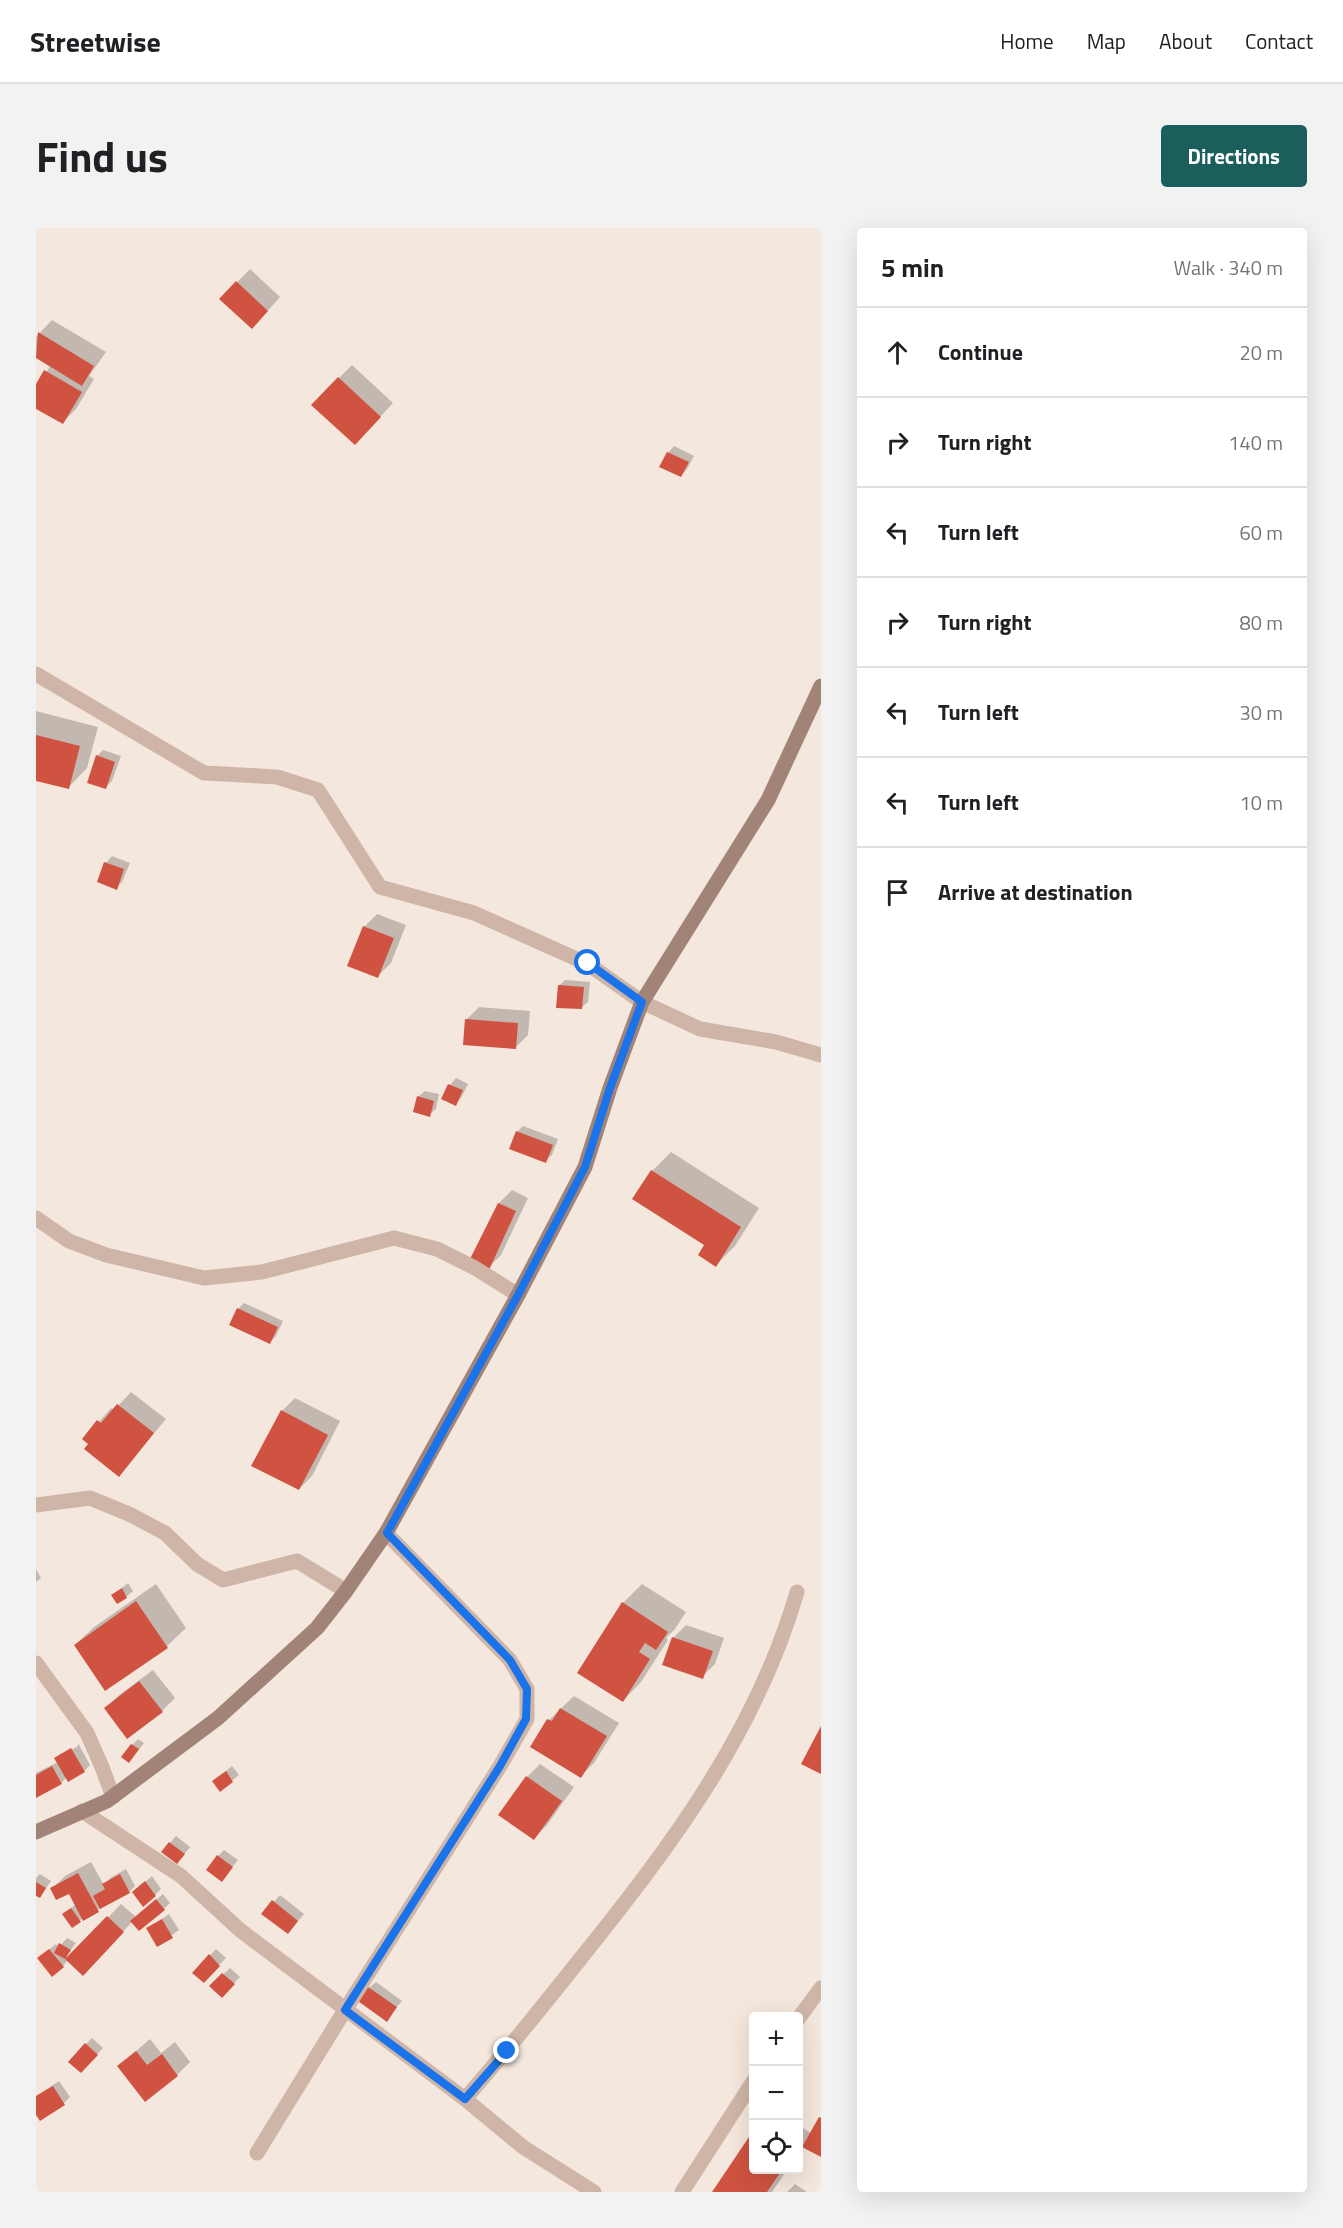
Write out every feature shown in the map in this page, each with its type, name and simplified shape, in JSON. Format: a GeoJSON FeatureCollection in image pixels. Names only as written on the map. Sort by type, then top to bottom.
{"type":"FeatureCollection","features":[{"type":"Feature","properties":{"kind":"street"},"geometry":{"type":"LineString","coordinates":[[36,674],[204,773],[277,777],[318,790],[380,887],[474,913],[588,963],[642,1002],[700,1029],[776,1042],[821,1055]]}},
{"type":"Feature","properties":{"kind":"street"},"geometry":{"type":"LineString","coordinates":[[36,1832],[113,1797],[218,1718],[317,1628],[346,1592],[387,1533],[518,1295],[585,1167],[610,1088],[642,1002],[768,800],[821,686]]}},
{"type":"Feature","properties":{"kind":"street"},"geometry":{"type":"LineString","coordinates":[[36,1218],[69,1241],[106,1255],[204,1278],[262,1272],[394,1238],[436,1249],[475,1268],[518,1295]]}},
{"type":"Feature","properties":{"kind":"street"},"geometry":{"type":"LineString","coordinates":[[36,1505],[90,1498],[129,1514],[165,1533],[196,1564],[223,1580],[297,1562],[346,1592]]}},
{"type":"Feature","properties":{"kind":"street"},"geometry":{"type":"LineString","coordinates":[[257,2152],[500,1766],[526,1719],[527,1689],[510,1660],[387,1533]]}},
{"type":"Feature","properties":{"kind":"street"},"geometry":{"type":"LineString","coordinates":[[465,2099],[507,2051],[655,1865],[709,1784],[758,1697],[785,1633],[797,1592]]}},
{"type":"Feature","properties":{"kind":"street"},"geometry":{"type":"LineString","coordinates":[[36,1663],[87,1733],[113,1797]]}},
{"type":"Feature","properties":{"kind":"street"},"geometry":{"type":"LineString","coordinates":[[82,1811],[181,1876],[240,1930],[465,2099],[523,2147],[594,2192]]}},
{"type":"Feature","properties":{"kind":"street"},"geometry":{"type":"LineString","coordinates":[[803,2012],[821,1988]]}},
{"type":"Feature","properties":{"kind":"street"},"geometry":{"type":"LineString","coordinates":[[682,2192],[749,2086]]}},
{"type":"Feature","properties":{"kind":"building"},"geometry":{"type":"Polygon","coordinates":[[[236,281],[268,311],[252,329],[219,299],[236,281]]]}},
{"type":"Feature","properties":{"kind":"building"},"geometry":{"type":"Polygon","coordinates":[[[38,332],[94,366],[82,386],[36,358],[38,332]]]}},
{"type":"Feature","properties":{"kind":"building"},"geometry":{"type":"Polygon","coordinates":[[[44,370],[82,392],[63,424],[36,409],[36,384],[44,370]]]}},
{"type":"Feature","properties":{"kind":"building"},"geometry":{"type":"Polygon","coordinates":[[[338,377],[381,417],[355,445],[311,405],[338,377]]]}},
{"type":"Feature","properties":{"kind":"building"},"geometry":{"type":"Polygon","coordinates":[[[667,452],[689,462],[681,477],[659,467],[667,452]]]}},
{"type":"Feature","properties":{"kind":"building"},"geometry":{"type":"Polygon","coordinates":[[[36,735],[80,746],[69,789],[36,781],[36,735]]]}},
{"type":"Feature","properties":{"kind":"building"},"geometry":{"type":"Polygon","coordinates":[[[96,755],[115,762],[106,789],[87,783],[96,755]]]}},
{"type":"Feature","properties":{"kind":"building"},"geometry":{"type":"Polygon","coordinates":[[[104,862],[124,869],[117,890],[97,882],[104,862]]]}},
{"type":"Feature","properties":{"kind":"building"},"geometry":{"type":"Polygon","coordinates":[[[363,926],[394,938],[378,978],[347,966],[363,926]]]}},
{"type":"Feature","properties":{"kind":"building"},"geometry":{"type":"Polygon","coordinates":[[[558,985],[584,987],[582,1009],[556,1008],[558,985]]]}},
{"type":"Feature","properties":{"kind":"building"},"geometry":{"type":"Polygon","coordinates":[[[465,1019],[518,1023],[516,1049],[463,1045],[465,1019]]]}},
{"type":"Feature","properties":{"kind":"building"},"geometry":{"type":"Polygon","coordinates":[[[448,1084],[463,1090],[456,1106],[441,1099],[448,1084]]]}},
{"type":"Feature","properties":{"kind":"building"},"geometry":{"type":"Polygon","coordinates":[[[417,1096],[434,1101],[430,1117],[413,1112],[417,1096]]]}},
{"type":"Feature","properties":{"kind":"building"},"geometry":{"type":"Polygon","coordinates":[[[516,1131],[553,1145],[546,1163],[509,1149],[516,1131]]]}},
{"type":"Feature","properties":{"kind":"building"},"geometry":{"type":"Polygon","coordinates":[[[651,1170],[741,1227],[716,1267],[698,1255],[704,1245],[632,1199],[651,1170]]]}},
{"type":"Feature","properties":{"kind":"building"},"geometry":{"type":"Polygon","coordinates":[[[498,1203],[516,1211],[489,1270],[469,1261],[498,1203]]]}},
{"type":"Feature","properties":{"kind":"building"},"geometry":{"type":"Polygon","coordinates":[[[237,1308],[278,1327],[270,1344],[229,1325],[237,1308]]]}},
{"type":"Feature","properties":{"kind":"building"},"geometry":{"type":"Polygon","coordinates":[[[117,1404],[154,1433],[119,1477],[84,1449],[88,1444],[82,1439],[97,1420],[101,1423],[117,1404]]]}},
{"type":"Feature","properties":{"kind":"building"},"geometry":{"type":"Polygon","coordinates":[[[281,1410],[328,1435],[299,1490],[251,1466],[281,1410]]]}},
{"type":"Feature","properties":{"kind":"building"},"geometry":{"type":"Polygon","coordinates":[[[122,1588],[127,1598],[117,1604],[111,1595],[122,1588]]]}},
{"type":"Feature","properties":{"kind":"building"},"geometry":{"type":"Polygon","coordinates":[[[136,1601],[168,1648],[105,1691],[74,1645],[136,1601]]]}},
{"type":"Feature","properties":{"kind":"building"},"geometry":{"type":"Polygon","coordinates":[[[622,1602],[668,1632],[656,1650],[645,1643],[639,1652],[650,1659],[623,1702],[577,1673],[622,1602]]]}},
{"type":"Feature","properties":{"kind":"building"},"geometry":{"type":"Polygon","coordinates":[[[672,1637],[713,1651],[703,1679],[662,1665],[672,1637]]]}},
{"type":"Feature","properties":{"kind":"building"},"geometry":{"type":"Polygon","coordinates":[[[139,1681],[163,1712],[127,1739],[104,1708],[139,1681]]]}},
{"type":"Feature","properties":{"kind":"building"},"geometry":{"type":"Polygon","coordinates":[[[560,1708],[607,1736],[581,1778],[530,1747],[547,1719],[552,1721],[560,1708]]]}},
{"type":"Feature","properties":{"kind":"building"},"geometry":{"type":"Polygon","coordinates":[[[821,1726],[821,1774],[801,1764],[821,1726]]]}},
{"type":"Feature","properties":{"kind":"building"},"geometry":{"type":"Polygon","coordinates":[[[131,1744],[139,1749],[129,1763],[121,1757],[131,1744]]]}},
{"type":"Feature","properties":{"kind":"building"},"geometry":{"type":"Polygon","coordinates":[[[71,1748],[85,1772],[68,1782],[54,1758],[71,1748]]]}},
{"type":"Feature","properties":{"kind":"building"},"geometry":{"type":"Polygon","coordinates":[[[52,1766],[62,1784],[36,1798],[36,1775],[52,1766]]]}},
{"type":"Feature","properties":{"kind":"building"},"geometry":{"type":"Polygon","coordinates":[[[226,1771],[233,1782],[220,1792],[212,1781],[226,1771]]]}},
{"type":"Feature","properties":{"kind":"building"},"geometry":{"type":"Polygon","coordinates":[[[526,1776],[562,1801],[534,1840],[498,1815],[526,1776]]]}},
{"type":"Feature","properties":{"kind":"building"},"geometry":{"type":"Polygon","coordinates":[[[169,1842],[185,1854],[177,1864],[161,1852],[169,1842]]]}},
{"type":"Feature","properties":{"kind":"building"},"geometry":{"type":"Polygon","coordinates":[[[217,1855],[233,1867],[222,1882],[206,1870],[217,1855]]]}},
{"type":"Feature","properties":{"kind":"building"},"geometry":{"type":"Polygon","coordinates":[[[78,1873],[99,1912],[83,1921],[69,1894],[56,1900],[50,1888],[78,1873]]]}},
{"type":"Feature","properties":{"kind":"building"},"geometry":{"type":"Polygon","coordinates":[[[120,1874],[130,1893],[100,1909],[93,1896],[105,1889],[102,1884],[120,1874]]]}},
{"type":"Feature","properties":{"kind":"building"},"geometry":{"type":"Polygon","coordinates":[[[145,1881],[156,1896],[143,1907],[132,1892],[145,1881]]]}},
{"type":"Feature","properties":{"kind":"building"},"geometry":{"type":"Polygon","coordinates":[[[36,1882],[46,1888],[40,1898],[36,1896],[36,1882]]]}},
{"type":"Feature","properties":{"kind":"building"},"geometry":{"type":"Polygon","coordinates":[[[156,1899],[165,1910],[139,1931],[130,1921],[156,1899]]]}},
{"type":"Feature","properties":{"kind":"building"},"geometry":{"type":"Polygon","coordinates":[[[272,1900],[298,1921],[288,1934],[261,1914],[272,1900]]]}},
{"type":"Feature","properties":{"kind":"building"},"geometry":{"type":"Polygon","coordinates":[[[71,1908],[81,1922],[72,1928],[62,1914],[71,1908]]]}},
{"type":"Feature","properties":{"kind":"building"},"geometry":{"type":"Polygon","coordinates":[[[107,1916],[124,1932],[83,1976],[65,1959],[107,1916]]]}},
{"type":"Feature","properties":{"kind":"building"},"geometry":{"type":"Polygon","coordinates":[[[162,1919],[173,1938],[157,1947],[146,1928],[162,1919]]]}},
{"type":"Feature","properties":{"kind":"building"},"geometry":{"type":"Polygon","coordinates":[[[59,1943],[71,1950],[65,1959],[54,1953],[59,1943]]]}},
{"type":"Feature","properties":{"kind":"building"},"geometry":{"type":"Polygon","coordinates":[[[49,1949],[64,1967],[52,1977],[37,1958],[49,1949]]]}},
{"type":"Feature","properties":{"kind":"building"},"geometry":{"type":"Polygon","coordinates":[[[209,1954],[220,1966],[204,1983],[192,1973],[209,1954]]]}},
{"type":"Feature","properties":{"kind":"building"},"geometry":{"type":"Polygon","coordinates":[[[222,1973],[235,1984],[222,1998],[209,1986],[222,1973]]]}},
{"type":"Feature","properties":{"kind":"building"},"geometry":{"type":"Polygon","coordinates":[[[368,1987],[397,2007],[387,2022],[358,2001],[368,1987]]]}},
{"type":"Feature","properties":{"kind":"building"},"geometry":{"type":"Polygon","coordinates":[[[85,2043],[98,2055],[81,2073],[68,2062],[85,2043]]]}},
{"type":"Feature","properties":{"kind":"building"},"geometry":{"type":"Polygon","coordinates":[[[136,2051],[147,2065],[162,2054],[178,2076],[145,2102],[117,2066],[136,2051]]]}},
{"type":"Feature","properties":{"kind":"building"},"geometry":{"type":"Polygon","coordinates":[[[53,2086],[65,2105],[40,2121],[36,2115],[36,2096],[53,2086]]]}},
{"type":"Feature","properties":{"kind":"building"},"geometry":{"type":"Polygon","coordinates":[[[819,2117],[821,2118],[821,2157],[803,2148],[819,2117]]]}},
{"type":"Feature","properties":{"kind":"building"},"geometry":{"type":"Polygon","coordinates":[[[749,2137],[749,2174],[779,2174],[767,2192],[712,2192],[749,2137]]]}},
{"type":"Feature","properties":{"kind":"route"},"geometry":{"type":"LineString","coordinates":[[507,2051],[465,2099],[345,2010],[500,1766],[526,1719],[527,1689],[510,1660],[387,1533],[564,1210],[585,1167],[610,1088],[642,1002],[588,963]]}}]}
